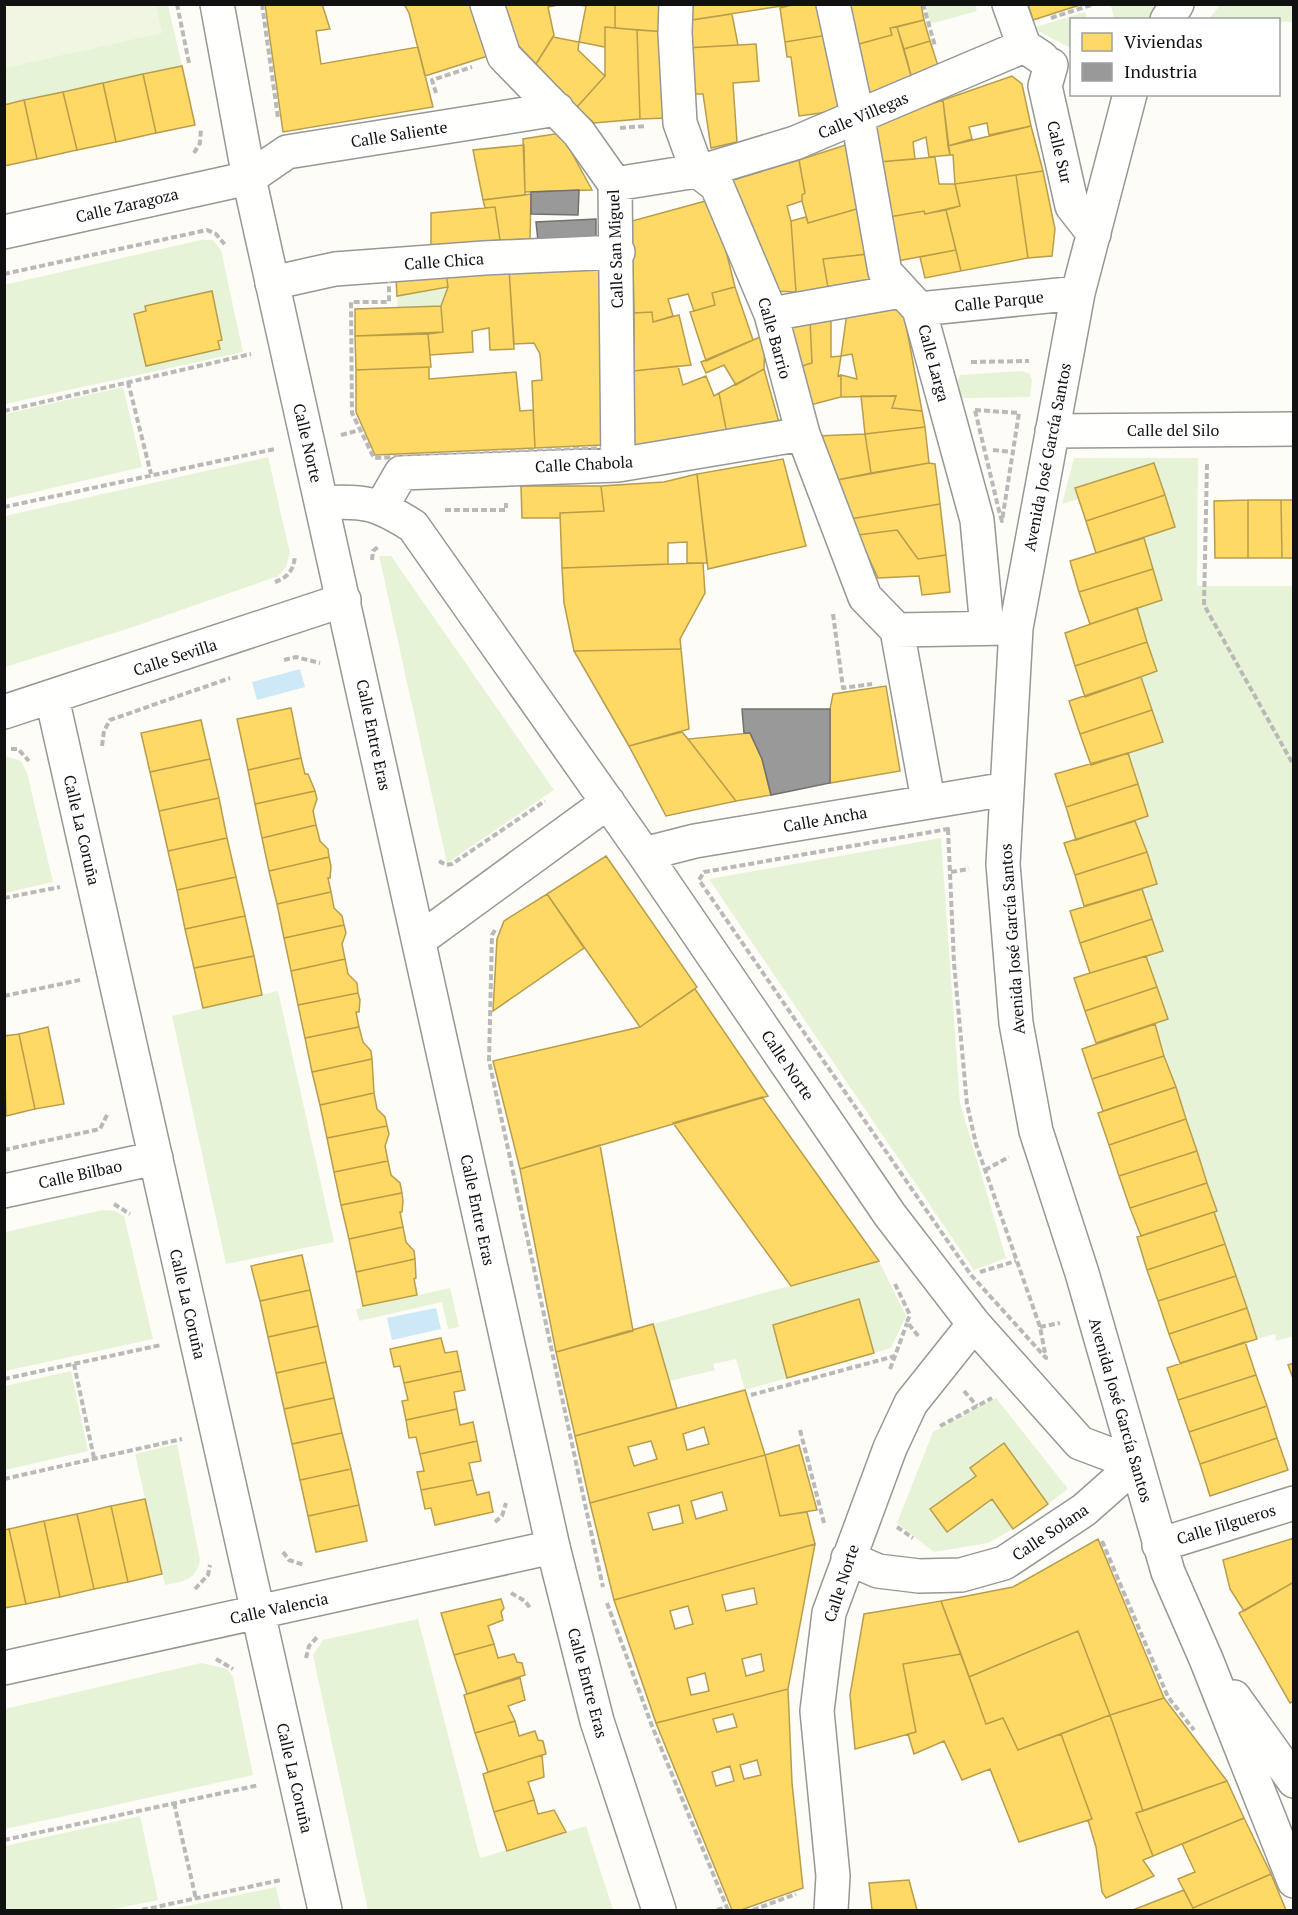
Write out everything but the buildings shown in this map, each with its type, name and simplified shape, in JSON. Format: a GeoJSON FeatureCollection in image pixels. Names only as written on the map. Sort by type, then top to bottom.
{"type":"FeatureCollection","features":[{"type":"Feature","properties":{"kind":"street","name":"Calle San Miguel"},"geometry":{"type":"LineString","coordinates":[[487,4],[504,56],[579,134],[615,184],[618,252],[618,465]]}},
{"type":"Feature","properties":{"kind":"street","name":"Calle Barrio"},"geometry":{"type":"LineString","coordinates":[[676,4],[675,33],[680,123],[697,170],[717,186],[771,314],[802,434],[865,597],[897,630]]}},
{"type":"Feature","properties":{"kind":"street","name":"Calle Larga"},"geometry":{"type":"LineString","coordinates":[[833,4],[858,118],[885,272],[910,300],[934,366],[978,520],[1001,628]]}},
{"type":"Feature","properties":{"kind":"street"},"geometry":{"type":"LineString","coordinates":[[1009,4],[1024,46]]}},
{"type":"Feature","properties":{"kind":"street"},"geometry":{"type":"LineString","coordinates":[[1168,18],[1177,4]]}},
{"type":"Feature","properties":{"kind":"street","name":"Calle Norte"},"geometry":{"type":"LineString","coordinates":[[219,10],[249,177],[322,503],[351,501],[382,506],[413,526],[608,802],[890,1215],[975,1324],[1080,1443],[1136,1464]]}},
{"type":"Feature","properties":{"kind":"street","name":"Calle Villegas"},"geometry":{"type":"LineString","coordinates":[[615,184],[697,170],[795,143],[937,85],[1024,46]]}},
{"type":"Feature","properties":{"kind":"street","name":"Calle Sur"},"geometry":{"type":"LineString","coordinates":[[1024,46],[1061,66],[1045,86],[1072,206],[1094,234]]}},
{"type":"Feature","properties":{"kind":"street","name":"Avenida José García Santos"},"geometry":{"type":"LineString","coordinates":[[1129,96],[1078,293],[1052,430],[1001,628],[1006,789],[1003,864],[1016,1023],[1036,1131],[1082,1273],[1159,1545],[1293,1881]]}},
{"type":"Feature","properties":{"kind":"street","name":"Calle Saliente"},"geometry":{"type":"LineString","coordinates":[[249,177],[287,152],[557,109]]}},
{"type":"Feature","properties":{"kind":"street","name":"Calle Zaragoza"},"geometry":{"type":"LineString","coordinates":[[4,232],[249,177]]}},
{"type":"Feature","properties":{"kind":"street","name":"Calle Chica"},"geometry":{"type":"LineString","coordinates":[[272,283],[342,268],[618,252]]}},
{"type":"Feature","properties":{"kind":"street","name":"Calle Parque"},"geometry":{"type":"LineString","coordinates":[[771,314],[910,300],[1078,293]]}},
{"type":"Feature","properties":{"kind":"street","name":"Calle del Silo"},"geometry":{"type":"LineString","coordinates":[[1052,430],[1293,429]]}},
{"type":"Feature","properties":{"kind":"street","name":"Calle Chabola"},"geometry":{"type":"LineString","coordinates":[[382,506],[401,473],[618,465],[802,434]]}},
{"type":"Feature","properties":{"kind":"street","name":"Calle Entre Eras"},"geometry":{"type":"LineString","coordinates":[[322,503],[553,1547],[597,1721],[659,1911]]}},
{"type":"Feature","properties":{"kind":"street","name":"Calle Sevilla"},"geometry":{"type":"LineString","coordinates":[[4,712],[344,600]]}},
{"type":"Feature","properties":{"kind":"street"},"geometry":{"type":"LineString","coordinates":[[928,800],[897,630],[1001,628]]}},
{"type":"Feature","properties":{"kind":"street","name":"Calle La Coruña"},"geometry":{"type":"LineString","coordinates":[[52,698],[325,1911]]}},
{"type":"Feature","properties":{"kind":"street","name":"Calle Ancha"},"geometry":{"type":"LineString","coordinates":[[644,854],[695,842],[928,800],[1006,789]]}},
{"type":"Feature","properties":{"kind":"street"},"geometry":{"type":"LineString","coordinates":[[419,940],[608,802]]}},
{"type":"Feature","properties":{"kind":"street","name":"Calle Bilbao"},"geometry":{"type":"LineString","coordinates":[[4,1191],[156,1158]]}},
{"type":"Feature","properties":{"kind":"street","name":"Calle Norte"},"geometry":{"type":"LineString","coordinates":[[831,1911],[833,1876],[818,1711],[822,1654],[829,1613],[890,1448],[911,1403],[975,1324]]}},
{"type":"Feature","properties":{"kind":"street","name":"Calle Solana"},"geometry":{"type":"LineString","coordinates":[[848,1558],[878,1571],[919,1576],[961,1575],[1004,1563],[1084,1510],[1136,1464]]}},
{"type":"Feature","properties":{"kind":"street","name":"Calle Jilgueros"},"geometry":{"type":"LineString","coordinates":[[1159,1545],[1293,1503]]}},
{"type":"Feature","properties":{"kind":"street","name":"Calle Valencia"},"geometry":{"type":"LineString","coordinates":[[4,1668],[553,1547]]}},
{"type":"Feature","properties":{"kind":"street","name":"Avenida José García Santos"},"geometry":{"type":"LineString","coordinates":[[1206,1659],[1293,1781]]}},
{"type":"Feature","properties":{"kind":"path"},"geometry":{"type":"LineString","coordinates":[[177,4],[190,69]]}},
{"type":"Feature","properties":{"kind":"path"},"geometry":{"type":"LineString","coordinates":[[262,4],[279,125]]}},
{"type":"Feature","properties":{"kind":"path"},"geometry":{"type":"LineString","coordinates":[[437,99],[432,80],[474,66]]}},
{"type":"Feature","properties":{"kind":"path"},"geometry":{"type":"LineString","coordinates":[[189,161],[200,143],[201,123]]}},
{"type":"Feature","properties":{"kind":"path"},"geometry":{"type":"LineString","coordinates":[[618,129],[651,125]]}},
{"type":"Feature","properties":{"kind":"path"},"geometry":{"type":"LineString","coordinates":[[4,274],[207,230],[216,234],[229,252]]}},
{"type":"Feature","properties":{"kind":"path"},"geometry":{"type":"LineString","coordinates":[[606,257],[604,448],[374,458],[360,430],[352,414],[351,302],[389,302],[389,275],[606,257]]}},
{"type":"Feature","properties":{"kind":"path"},"geometry":{"type":"LineString","coordinates":[[249,344],[254,364]]}},
{"type":"Feature","properties":{"kind":"path"},"geometry":{"type":"LineString","coordinates":[[934,366],[956,362],[1029,361],[1033,352],[1066,359]]}},
{"type":"Feature","properties":{"kind":"path"},"geometry":{"type":"LineString","coordinates":[[4,411],[251,354]]}},
{"type":"Feature","properties":{"kind":"path"},"geometry":{"type":"LineString","coordinates":[[128,382],[152,474]]}},
{"type":"Feature","properties":{"kind":"path"},"geometry":{"type":"LineString","coordinates":[[4,507],[360,430]]}},
{"type":"Feature","properties":{"kind":"path"},"geometry":{"type":"LineString","coordinates":[[1207,430],[1204,605],[1293,766]]}},
{"type":"Feature","properties":{"kind":"path"},"geometry":{"type":"LineString","coordinates":[[270,440],[275,461]]}},
{"type":"Feature","properties":{"kind":"path"},"geometry":{"type":"LineString","coordinates":[[985,449],[1013,452]]}},
{"type":"Feature","properties":{"kind":"path"},"geometry":{"type":"LineString","coordinates":[[442,510],[506,510],[505,498]]}},
{"type":"Feature","properties":{"kind":"path"},"geometry":{"type":"LineString","coordinates":[[374,568],[373,551],[380,546]]}},
{"type":"Feature","properties":{"kind":"path"},"geometry":{"type":"LineString","coordinates":[[266,586],[284,579],[294,567],[295,554]]}},
{"type":"Feature","properties":{"kind":"path"},"geometry":{"type":"LineString","coordinates":[[832,610],[843,688],[882,682]]}},
{"type":"Feature","properties":{"kind":"path"},"geometry":{"type":"LineString","coordinates":[[261,628],[274,662],[296,657],[318,660],[323,666]]}},
{"type":"Feature","properties":{"kind":"path"},"geometry":{"type":"LineString","coordinates":[[102,750],[104,731],[110,720],[242,674]]}},
{"type":"Feature","properties":{"kind":"path"},"geometry":{"type":"LineString","coordinates":[[436,855],[439,863],[452,864],[549,798]]}},
{"type":"Feature","properties":{"kind":"path"},"geometry":{"type":"LineString","coordinates":[[948,828],[954,963],[967,1104],[976,1143],[1040,1327],[1046,1358],[971,1275],[699,880],[704,872],[948,828]]}},
{"type":"Feature","properties":{"kind":"path"},"geometry":{"type":"LineString","coordinates":[[4,898],[61,886]]}},
{"type":"Feature","properties":{"kind":"path"},"geometry":{"type":"LineString","coordinates":[[496,927],[492,935],[489,1061],[603,1591]]}},
{"type":"Feature","properties":{"kind":"path"},"geometry":{"type":"LineString","coordinates":[[4,996],[81,979]]}},
{"type":"Feature","properties":{"kind":"path"},"geometry":{"type":"LineString","coordinates":[[4,1150],[100,1130],[108,1107]]}},
{"type":"Feature","properties":{"kind":"path"},"geometry":{"type":"LineString","coordinates":[[110,1203],[122,1207],[132,1215]]}},
{"type":"Feature","properties":{"kind":"path"},"geometry":{"type":"LineString","coordinates":[[971,1275],[1016,1261]]}},
{"type":"Feature","properties":{"kind":"path"},"geometry":{"type":"LineString","coordinates":[[751,1395],[895,1356],[907,1322]]}},
{"type":"Feature","properties":{"kind":"path"},"geometry":{"type":"LineString","coordinates":[[158,1334],[163,1355]]}},
{"type":"Feature","properties":{"kind":"path"},"geometry":{"type":"LineString","coordinates":[[4,1379],[161,1345]]}},
{"type":"Feature","properties":{"kind":"path"},"geometry":{"type":"LineString","coordinates":[[74,1364],[94,1458]]}},
{"type":"Feature","properties":{"kind":"path"},"geometry":{"type":"LineString","coordinates":[[930,1431],[996,1395]]}},
{"type":"Feature","properties":{"kind":"path"},"geometry":{"type":"LineString","coordinates":[[180,1429],[185,1450]]}},
{"type":"Feature","properties":{"kind":"path"},"geometry":{"type":"LineString","coordinates":[[800,1430],[825,1527]]}},
{"type":"Feature","properties":{"kind":"path"},"geometry":{"type":"LineString","coordinates":[[4,1479],[182,1439]]}},
{"type":"Feature","properties":{"kind":"path"},"geometry":{"type":"LineString","coordinates":[[894,1525],[918,1542]]}},
{"type":"Feature","properties":{"kind":"path"},"geometry":{"type":"LineString","coordinates":[[1100,1536],[1168,1697],[1197,1733]]}},
{"type":"Feature","properties":{"kind":"path"},"geometry":{"type":"LineString","coordinates":[[279,1541],[282,1551],[289,1560],[302,1565],[314,1562]]}},
{"type":"Feature","properties":{"kind":"path"},"geometry":{"type":"LineString","coordinates":[[188,1591],[196,1589],[208,1575],[210,1560]]}},
{"type":"Feature","properties":{"kind":"path"},"geometry":{"type":"LineString","coordinates":[[606,1601],[652,1726],[727,1909],[717,1911]]}},
{"type":"Feature","properties":{"kind":"path"},"geometry":{"type":"LineString","coordinates":[[306,1659],[309,1646],[317,1637],[325,1634]]}},
{"type":"Feature","properties":{"kind":"path"},"geometry":{"type":"LineString","coordinates":[[207,1657],[222,1661],[232,1668],[236,1676]]}},
{"type":"Feature","properties":{"kind":"path"},"geometry":{"type":"LineString","coordinates":[[257,1774],[262,1796]]}},
{"type":"Feature","properties":{"kind":"path"},"geometry":{"type":"LineString","coordinates":[[4,1840],[259,1785]]}},
{"type":"Feature","properties":{"kind":"path"},"geometry":{"type":"LineString","coordinates":[[174,1803],[196,1899]]}},
{"type":"Feature","properties":{"kind":"path"},"geometry":{"type":"LineString","coordinates":[[141,1911],[281,1880]]}},
{"type":"Feature","properties":{"kind":"green space"},"geometry":{"type":"Polygon","coordinates":[[[4,5],[168,5],[182,66],[5,105],[4,5]]]}},
{"type":"Feature","properties":{"kind":"green space"},"geometry":{"type":"Polygon","coordinates":[[[4,5],[156,5],[162,33],[5,68],[4,5]]]}},
{"type":"Feature","properties":{"kind":"green space"},"geometry":{"type":"Polygon","coordinates":[[[926,5],[975,5],[977,11],[930,24],[926,5]]]}},
{"type":"Feature","properties":{"kind":"green space"},"geometry":{"type":"Polygon","coordinates":[[[1153,5],[1155,13],[1152,18],[1114,18],[1111,6],[1153,5]]]}},
{"type":"Feature","properties":{"kind":"green space"},"geometry":{"type":"Polygon","coordinates":[[[1220,5],[1293,5],[1293,22],[1280,22],[1280,18],[1210,18],[1220,5]]]}},
{"type":"Feature","properties":{"kind":"green space"},"geometry":{"type":"Polygon","coordinates":[[[1085,12],[1087,18],[1070,18],[1070,47],[1032,28],[1085,12]]]}},
{"type":"Feature","properties":{"kind":"green space"},"geometry":{"type":"Polygon","coordinates":[[[201,240],[213,240],[221,250],[243,352],[5,404],[4,285],[201,240]]]}},
{"type":"Feature","properties":{"kind":"green space"},"geometry":{"type":"Polygon","coordinates":[[[448,287],[441,306],[398,309],[397,296],[448,287]]]}},
{"type":"Feature","properties":{"kind":"green space"},"geometry":{"type":"Polygon","coordinates":[[[1022,371],[1030,374],[1032,380],[1030,397],[960,398],[957,383],[960,375],[1022,371]]]}},
{"type":"Feature","properties":{"kind":"green space"},"geometry":{"type":"Polygon","coordinates":[[[123,387],[142,467],[5,499],[5,414],[123,387]]]}},
{"type":"Feature","properties":{"kind":"green space"},"geometry":{"type":"Polygon","coordinates":[[[268,457],[290,553],[286,567],[278,576],[130,628],[5,667],[5,516],[268,457]]]}},
{"type":"Feature","properties":{"kind":"green space"},"geometry":{"type":"Polygon","coordinates":[[[1074,458],[1198,458],[1197,586],[1293,586],[1294,1336],[1276,1341],[1275,1334],[1257,1339],[1214,1212],[1217,1211],[1155,1024],[1168,1019],[1146,956],[1162,951],[1142,889],[1157,883],[1135,821],[1148,815],[1128,753],[1163,742],[1141,677],[1157,671],[1137,608],[1162,600],[1144,538],[1175,527],[1154,463],[1075,488],[1078,499],[1062,504],[1074,458]]]}},
{"type":"Feature","properties":{"kind":"green space"},"geometry":{"type":"Polygon","coordinates":[[[379,556],[391,556],[554,790],[447,863],[379,556]]]}},
{"type":"Feature","properties":{"kind":"green space"},"geometry":{"type":"Polygon","coordinates":[[[5,756],[21,761],[27,773],[53,882],[5,893],[5,756]]]}},
{"type":"Feature","properties":{"kind":"green space"},"geometry":{"type":"Polygon","coordinates":[[[941,838],[960,1103],[1006,1258],[974,1270],[709,879],[941,838]]]}},
{"type":"Feature","properties":{"kind":"green space"},"geometry":{"type":"Polygon","coordinates":[[[278,991],[334,1242],[226,1264],[172,1016],[278,991]]]}},
{"type":"Feature","properties":{"kind":"green space"},"geometry":{"type":"Polygon","coordinates":[[[103,1210],[115,1211],[124,1216],[153,1339],[5,1371],[5,1232],[103,1210]]]}},
{"type":"Feature","properties":{"kind":"green space"},"geometry":{"type":"Polygon","coordinates":[[[879,1261],[906,1316],[891,1348],[874,1353],[859,1300],[773,1325],[787,1378],[745,1390],[736,1359],[713,1364],[715,1370],[670,1381],[653,1324],[879,1261]]]}},
{"type":"Feature","properties":{"kind":"green space"},"geometry":{"type":"Polygon","coordinates":[[[450,1288],[459,1327],[448,1329],[442,1302],[359,1321],[356,1309],[450,1288]]]}},
{"type":"Feature","properties":{"kind":"green space"},"geometry":{"type":"Polygon","coordinates":[[[71,1371],[88,1451],[5,1470],[5,1386],[71,1371]]]}},
{"type":"Feature","properties":{"kind":"green space"},"geometry":{"type":"Polygon","coordinates":[[[996,1398],[1068,1489],[1048,1504],[976,1476],[947,1531],[992,1499],[1013,1529],[988,1543],[934,1552],[897,1523],[933,1432],[996,1398]]]}},
{"type":"Feature","properties":{"kind":"green space"},"geometry":{"type":"Polygon","coordinates":[[[177,1444],[200,1560],[196,1572],[188,1579],[165,1585],[135,1454],[177,1444]]]}},
{"type":"Feature","properties":{"kind":"green space"},"geometry":{"type":"Polygon","coordinates":[[[418,1619],[480,1858],[586,1826],[613,1910],[368,1910],[313,1655],[323,1640],[418,1619]]]}},
{"type":"Feature","properties":{"kind":"green space"},"geometry":{"type":"Polygon","coordinates":[[[201,1663],[227,1669],[233,1677],[253,1775],[5,1829],[5,1709],[201,1663]]]}},
{"type":"Feature","properties":{"kind":"green space"},"geometry":{"type":"Polygon","coordinates":[[[140,1816],[158,1900],[110,1910],[5,1910],[5,1846],[140,1816]]]}},
{"type":"Feature","properties":{"kind":"green space"},"geometry":{"type":"Polygon","coordinates":[[[276,1887],[281,1910],[168,1910],[276,1887]]]}},
{"type":"Feature","properties":{"kind":"water"},"geometry":{"type":"Polygon","coordinates":[[[300,669],[305,687],[257,700],[252,682],[300,669]]]}},
{"type":"Feature","properties":{"kind":"water"},"geometry":{"type":"Polygon","coordinates":[[[436,1308],[441,1329],[392,1340],[387,1318],[436,1308]]]}}]}
